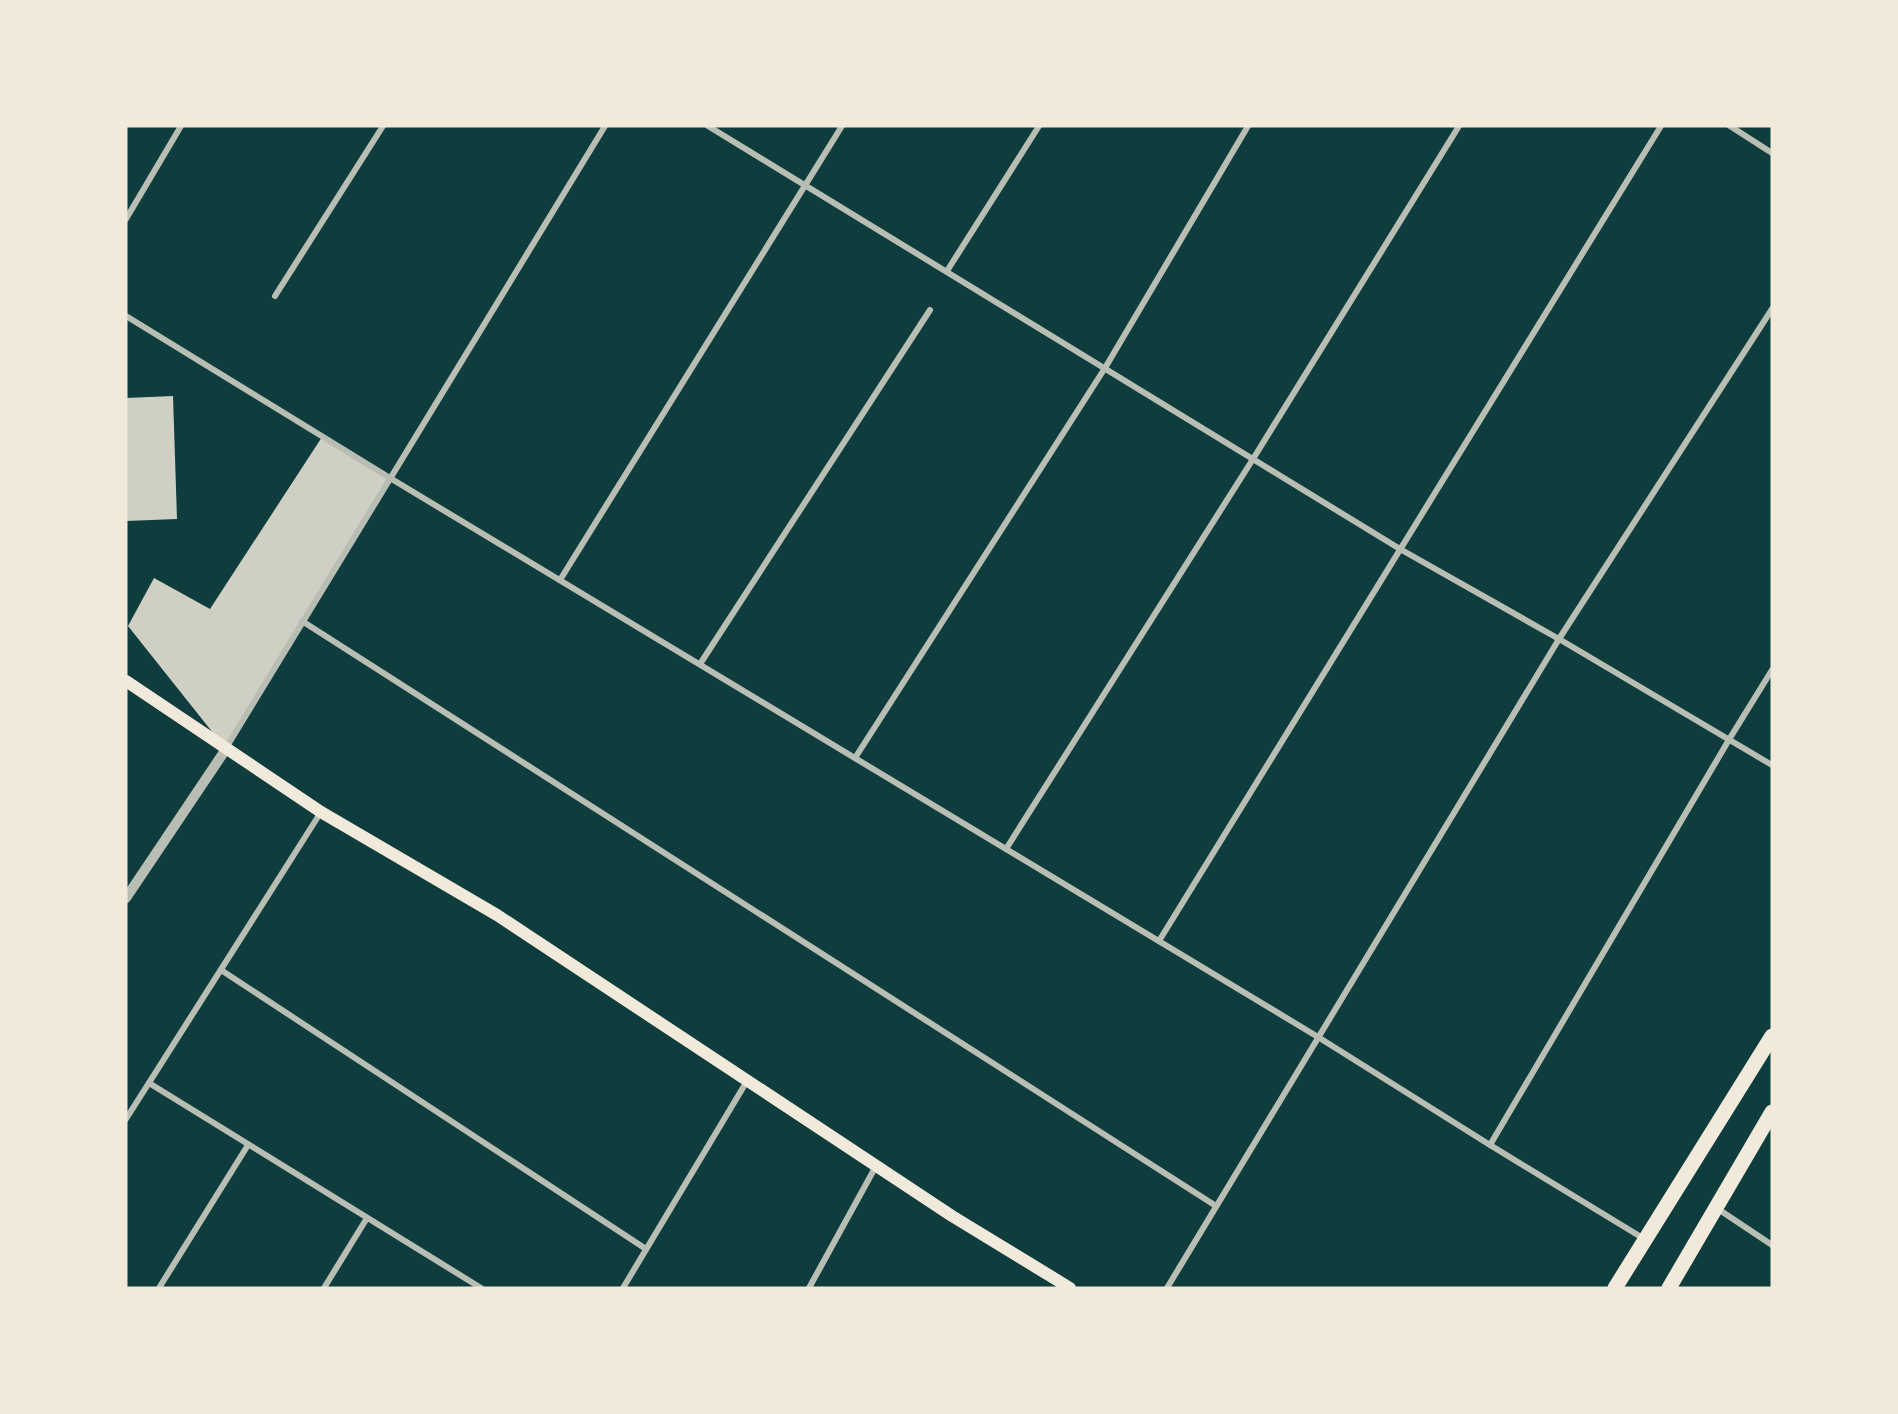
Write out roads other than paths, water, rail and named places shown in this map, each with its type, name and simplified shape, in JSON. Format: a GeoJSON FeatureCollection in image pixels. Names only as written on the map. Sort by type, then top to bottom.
{"type":"FeatureCollection","features":[{"type":"Feature","properties":{"kind":"main road"},"geometry":{"type":"LineString","coordinates":[[126,681],[321,812],[497,915],[952,1216],[1070,1288]]}},
{"type":"Feature","properties":{"kind":"main road"},"geometry":{"type":"LineString","coordinates":[[1616,1288],[1772,1036]]}},
{"type":"Feature","properties":{"kind":"main road"},"geometry":{"type":"LineString","coordinates":[[1670,1288],[1772,1112]]}},
{"type":"Feature","properties":{"kind":"street"},"geometry":{"type":"LineString","coordinates":[[126,219],[181,126]]}},
{"type":"Feature","properties":{"kind":"street"},"geometry":{"type":"LineString","coordinates":[[275,296],[383,126]]}},
{"type":"Feature","properties":{"kind":"street"},"geometry":{"type":"LineString","coordinates":[[126,898],[226,749],[605,126]]}},
{"type":"Feature","properties":{"kind":"street"},"geometry":{"type":"LineString","coordinates":[[708,126],[1400,549],[1730,738],[1772,765]]}},
{"type":"Feature","properties":{"kind":"street"},"geometry":{"type":"LineString","coordinates":[[560,580],[843,126]]}},
{"type":"Feature","properties":{"kind":"street"},"geometry":{"type":"LineString","coordinates":[[947,271],[1039,126]]}},
{"type":"Feature","properties":{"kind":"street"},"geometry":{"type":"LineString","coordinates":[[855,758],[1105,368],[1248,126]]}},
{"type":"Feature","properties":{"kind":"street"},"geometry":{"type":"LineString","coordinates":[[1006,849],[1253,459],[1459,126]]}},
{"type":"Feature","properties":{"kind":"street"},"geometry":{"type":"LineString","coordinates":[[1159,941],[1661,126]]}},
{"type":"Feature","properties":{"kind":"street"},"geometry":{"type":"LineString","coordinates":[[1730,126],[1772,153]]}},
{"type":"Feature","properties":{"kind":"street"},"geometry":{"type":"LineString","coordinates":[[1167,1288],[1559,639],[1772,309]]}},
{"type":"Feature","properties":{"kind":"street"},"geometry":{"type":"LineString","coordinates":[[700,664],[930,310]]}},
{"type":"Feature","properties":{"kind":"street"},"geometry":{"type":"LineString","coordinates":[[126,316],[390,478],[1318,1037],[1646,1240]]}},
{"type":"Feature","properties":{"kind":"street"},"geometry":{"type":"LineString","coordinates":[[302,621],[1216,1206]]}},
{"type":"Feature","properties":{"kind":"street"},"geometry":{"type":"LineString","coordinates":[[1490,1145],[1772,670]]}},
{"type":"Feature","properties":{"kind":"street"},"geometry":{"type":"LineString","coordinates":[[126,1119],[321,812]]}},
{"type":"Feature","properties":{"kind":"street"},"geometry":{"type":"LineString","coordinates":[[221,970],[646,1249]]}},
{"type":"Feature","properties":{"kind":"street"},"geometry":{"type":"LineString","coordinates":[[623,1288],[747,1080]]}},
{"type":"Feature","properties":{"kind":"street"},"geometry":{"type":"LineString","coordinates":[[148,1083],[479,1288]]}},
{"type":"Feature","properties":{"kind":"street"},"geometry":{"type":"LineString","coordinates":[[159,1288],[248,1145]]}},
{"type":"Feature","properties":{"kind":"street"},"geometry":{"type":"LineString","coordinates":[[809,1288],[876,1166]]}},
{"type":"Feature","properties":{"kind":"street"},"geometry":{"type":"LineString","coordinates":[[1716,1208],[1772,1245]]}},
{"type":"Feature","properties":{"kind":"street"},"geometry":{"type":"LineString","coordinates":[[324,1288],[367,1218]]}}]}
